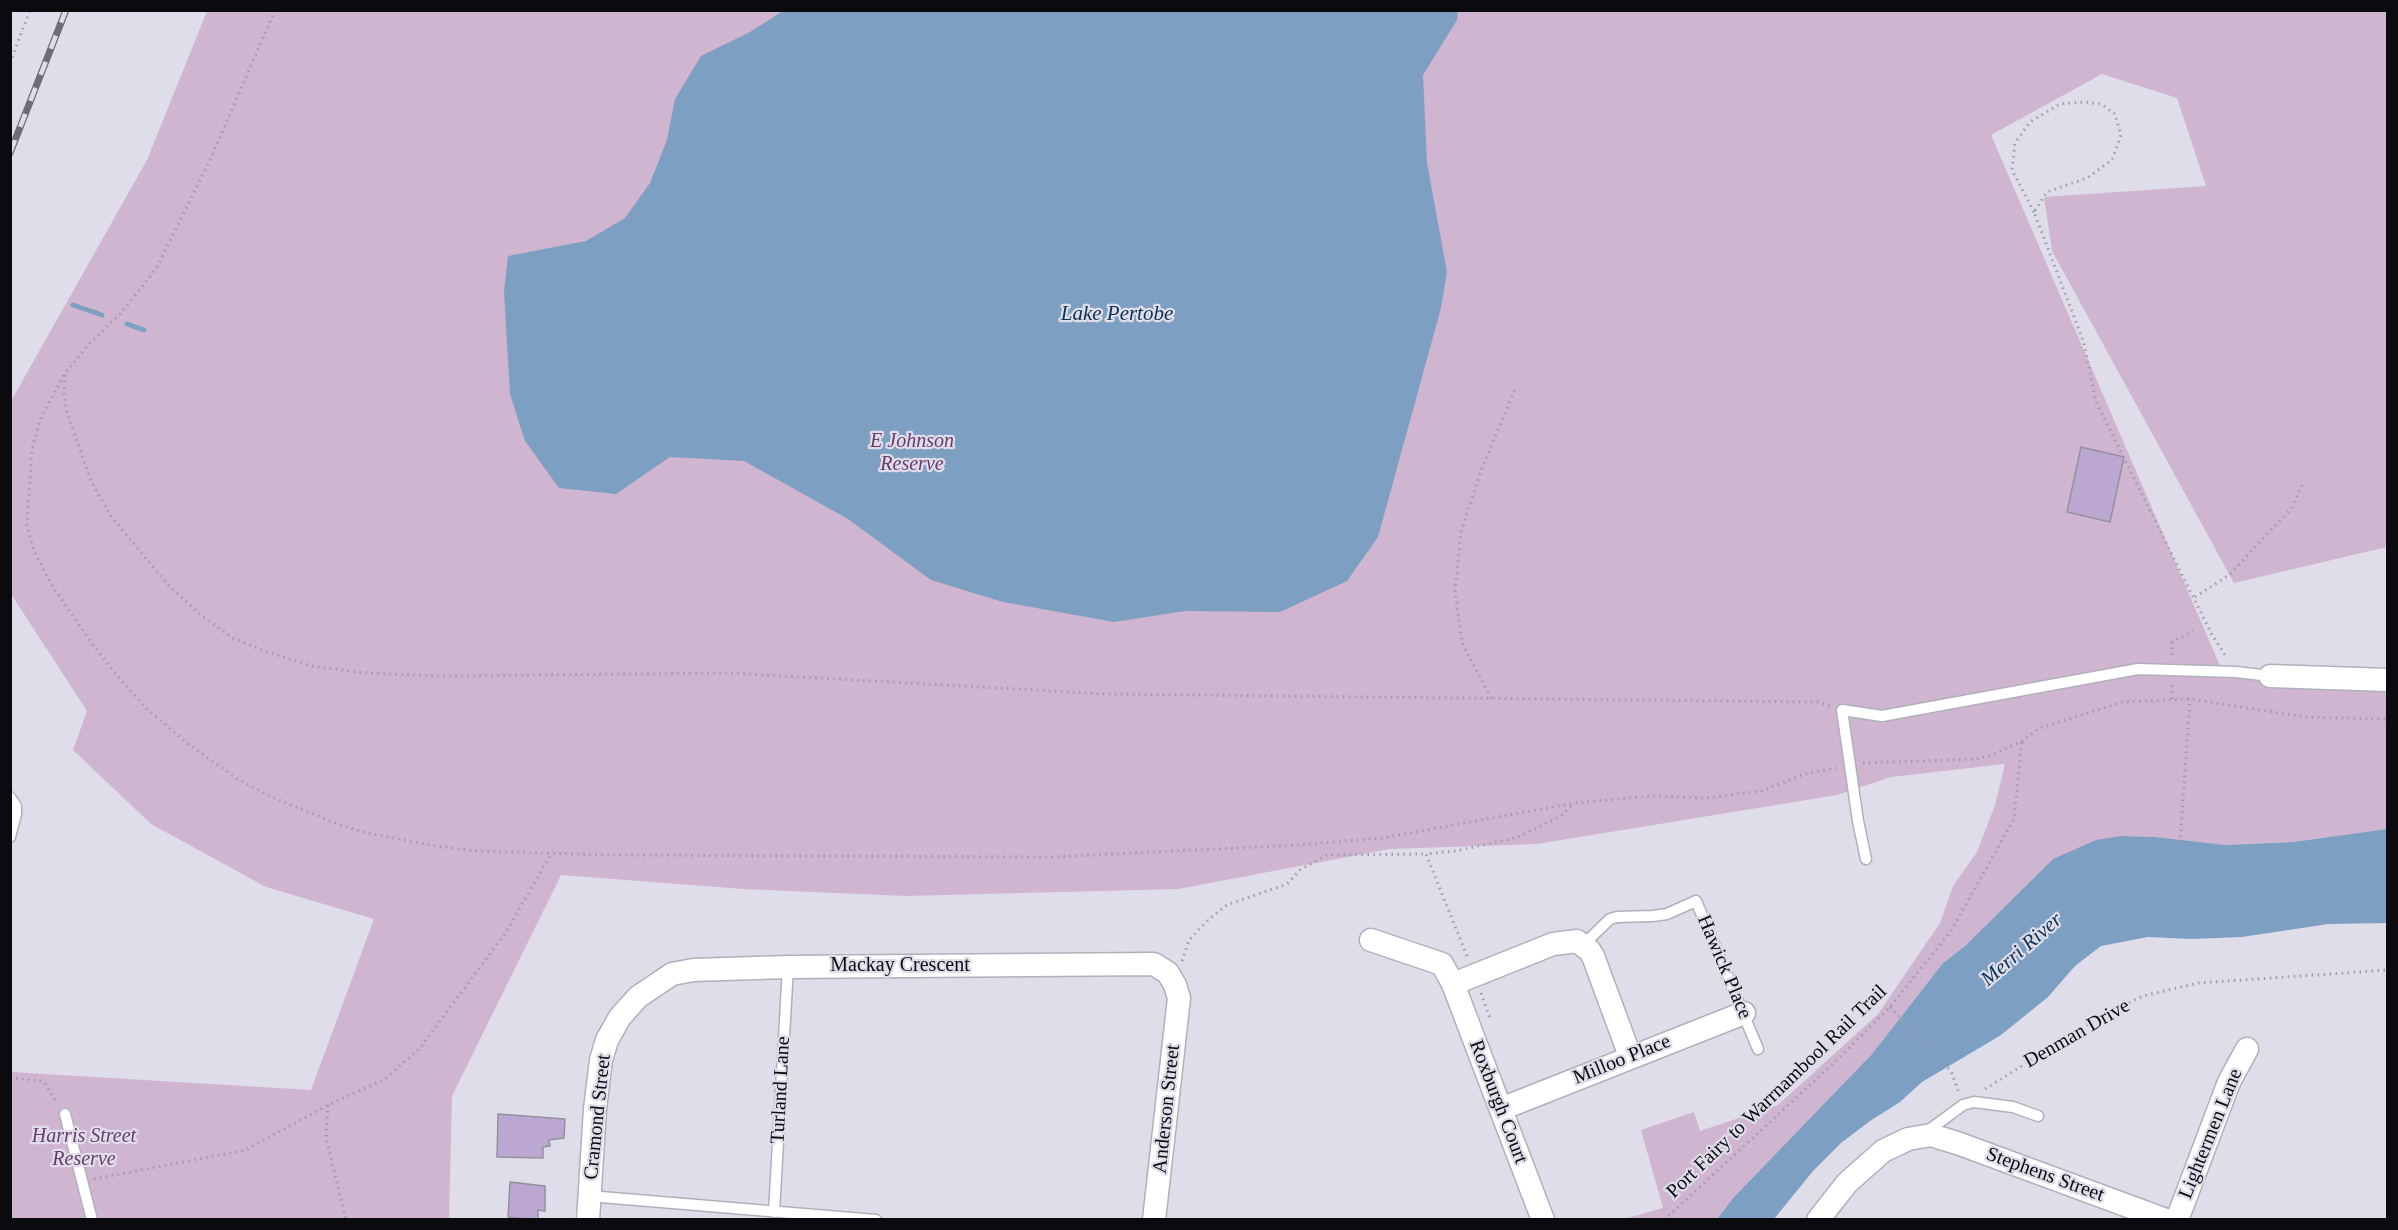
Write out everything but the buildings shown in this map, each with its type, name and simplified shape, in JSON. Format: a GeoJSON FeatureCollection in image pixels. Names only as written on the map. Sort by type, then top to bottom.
{"type":"FeatureCollection","features":[{"type":"Feature","properties":{"kind":"street"},"geometry":{"type":"LineString","coordinates":[[2270,676],[2388,680]]}},
{"type":"Feature","properties":{"kind":"street","name":"Roxburgh Court"},"geometry":{"type":"LineString","coordinates":[[1371,940],[1442,964],[1453,984],[1543,1220]]}},
{"type":"Feature","properties":{"kind":"street"},"geometry":{"type":"LineString","coordinates":[[1453,984],[1562,941],[1577,940],[1584,944],[1593,957],[1630,1056]]}},
{"type":"Feature","properties":{"kind":"street","name":"Mackay Crescent"},"geometry":{"type":"LineString","coordinates":[[620,1017],[638,997],[672,974],[693,970],[1154,964],[1168,974],[1177,991]]}},
{"type":"Feature","properties":{"kind":"street","name":"Anderson Street"},"geometry":{"type":"LineString","coordinates":[[1154,1220],[1177,991]]}},
{"type":"Feature","properties":{"kind":"street","name":"Milloo Place"},"geometry":{"type":"LineString","coordinates":[[1501,1109],[1630,1056],[1744,1013]]}},
{"type":"Feature","properties":{"kind":"street","name":"Cramond Street"},"geometry":{"type":"LineString","coordinates":[[588,1220],[595,1109],[601,1060],[607,1040],[620,1017]]}},
{"type":"Feature","properties":{"kind":"street","name":"Lightermen Lane"},"geometry":{"type":"LineString","coordinates":[[2177,1220],[2229,1082],[2247,1049]]}},
{"type":"Feature","properties":{"kind":"street"},"geometry":{"type":"LineString","coordinates":[[1818,1220],[1846,1183],[1883,1151],[1908,1139],[1923,1135]]}},
{"type":"Feature","properties":{"kind":"street","name":"Stephens Street"},"geometry":{"type":"LineString","coordinates":[[1923,1135],[1939,1136],[2166,1220]]}},
{"type":"Feature","properties":{"kind":"lane"},"geometry":{"type":"LineString","coordinates":[[1866,859],[1858,821],[1842,710],[1882,716],[2138,669],[2236,672],[2270,676]]}},
{"type":"Feature","properties":{"kind":"lane"},"geometry":{"type":"LineString","coordinates":[[10,797],[16,806],[16,814],[10,837]]}},
{"type":"Feature","properties":{"kind":"lane","name":"Hawick Place"},"geometry":{"type":"LineString","coordinates":[[1584,944],[1610,919],[1660,915],[1696,901],[1758,1049]]}},
{"type":"Feature","properties":{"kind":"lane","name":"Turland Lane"},"geometry":{"type":"LineString","coordinates":[[774,1212],[788,967]]}},
{"type":"Feature","properties":{"kind":"lane"},"geometry":{"type":"LineString","coordinates":[[1923,1135],[1963,1105],[1974,1102],[2013,1107],[2038,1116]]}},
{"type":"Feature","properties":{"kind":"lane"},"geometry":{"type":"LineString","coordinates":[[65,1114],[92,1220]]}},
{"type":"Feature","properties":{"kind":"lane"},"geometry":{"type":"LineString","coordinates":[[589,1196],[876,1220]]}},
{"type":"Feature","properties":{"kind":"path"},"geometry":{"type":"LineString","coordinates":[[10,63],[30,10]]}},
{"type":"Feature","properties":{"kind":"path"},"geometry":{"type":"LineString","coordinates":[[275,10],[211,158],[156,269],[105,331],[90,343],[65,373],[41,418],[32,448],[27,507],[27,533],[40,564],[68,610],[120,679],[146,708],[188,744],[239,780],[340,825],[367,833],[436,846],[551,854],[1108,856],[1382,838],[1575,802],[1651,796],[1705,798],[1761,790],[1793,778]]}},
{"type":"Feature","properties":{"kind":"path"},"geometry":{"type":"LineString","coordinates":[[2034,212],[2047,192],[2087,178],[2112,160],[2121,135],[2115,114],[2101,104],[2084,102],[2060,104],[2030,122],[2015,143],[2012,170],[2034,212],[2084,343],[2096,402],[2212,635],[2236,672]]}},
{"type":"Feature","properties":{"kind":"path"},"geometry":{"type":"LineString","coordinates":[[65,373],[64,394],[67,413],[91,481],[111,516],[168,585],[202,616],[233,638],[267,652],[312,666],[365,672],[440,676],[729,672],[1105,694],[1818,702]]}},
{"type":"Feature","properties":{"kind":"path"},"geometry":{"type":"LineString","coordinates":[[1491,698],[1462,643],[1455,591],[1461,532],[1482,468],[1516,387]]}},
{"type":"Feature","properties":{"kind":"path"},"geometry":{"type":"LineString","coordinates":[[2195,597],[2229,575],[2291,509],[2302,485]]}},
{"type":"Feature","properties":{"kind":"path"},"geometry":{"type":"LineString","coordinates":[[1896,761],[1976,759],[1992,755],[2022,741],[2040,728],[2123,702],[2190,699],[2305,717],[2388,719]]}},
{"type":"Feature","properties":{"kind":"path"},"geometry":{"type":"LineString","coordinates":[[2180,843],[2190,699]]}},
{"type":"Feature","properties":{"kind":"path","name":"Port Fairy to Warrnambool Rail Trail"},"geometry":{"type":"LineString","coordinates":[[1664,1220],[1835,1062],[1890,1007],[1951,931],[2014,819],[2022,741]]}},
{"type":"Feature","properties":{"kind":"path"},"geometry":{"type":"LineString","coordinates":[[1177,991],[1183,977],[1182,957],[1189,940],[1208,920],[1227,905],[1287,884],[1300,870],[1327,855],[1455,852],[1516,838],[1562,816],[1575,802]]}},
{"type":"Feature","properties":{"kind":"path"},"geometry":{"type":"LineString","coordinates":[[82,1181],[246,1150],[328,1105],[385,1079],[420,1048],[506,932],[551,854]]}},
{"type":"Feature","properties":{"kind":"path"},"geometry":{"type":"LineString","coordinates":[[1426,854],[1459,936]]}},
{"type":"Feature","properties":{"kind":"path","name":"Denman Drive"},"geometry":{"type":"LineString","coordinates":[[1963,1105],[2100,1017],[2143,996],[2198,983],[2388,970]]}},
{"type":"Feature","properties":{"kind":"path"},"geometry":{"type":"LineString","coordinates":[[1890,1007],[1951,1071],[1963,1105]]}},
{"type":"Feature","properties":{"kind":"path"},"geometry":{"type":"LineString","coordinates":[[10,1078],[43,1081],[65,1114]]}},
{"type":"Feature","properties":{"kind":"path"},"geometry":{"type":"LineString","coordinates":[[328,1105],[326,1137],[346,1220]]}},
{"type":"Feature","properties":{"kind":"green space","name":"E Johnson Reserve"},"geometry":{"type":"Polygon","coordinates":[[[207,11],[2387,11],[2387,547],[2234,583],[2052,251],[2044,197],[2206,186],[2177,98],[2102,74],[1991,135],[2221,668],[2387,680],[2387,829],[2293,842],[2226,845],[2155,837],[2121,836],[2053,859],[1965,946],[1943,963],[1872,1054],[1734,1197],[1717,1219],[1624,1219],[1663,1208],[1641,1130],[1694,1112],[1700,1131],[1778,1105],[1878,1014],[1940,923],[1953,886],[1977,852],[1995,805],[2005,764],[1891,777],[1837,795],[1537,844],[1390,849],[1178,889],[906,896],[743,889],[561,875],[452,1096],[449,1219],[11,1219],[11,1072],[311,1090],[374,919],[266,887],[151,824],[73,750],[87,711],[11,594],[11,401],[147,160],[207,11]]]}},
{"type":"Feature","properties":{"kind":"water","name":"Lake Pertobe"},"geometry":{"type":"Polygon","coordinates":[[[783,11],[1458,11],[1457,20],[1423,75],[1427,163],[1447,272],[1441,308],[1378,537],[1347,581],[1280,612],[1185,611],[1114,622],[1003,602],[931,580],[848,519],[744,461],[670,457],[616,494],[559,488],[525,441],[510,394],[504,292],[508,256],[586,241],[625,218],[650,183],[667,140],[675,99],[701,56],[750,32],[783,11]]]}},
{"type":"Feature","properties":{"kind":"water","name":"Merri River"},"geometry":{"type":"Polygon","coordinates":[[[2387,829],[2387,923],[2328,924],[2242,937],[2191,939],[2148,937],[2101,946],[2075,966],[2048,997],[2001,1035],[1922,1082],[1900,1102],[1841,1143],[1813,1171],[1774,1219],[1717,1219],[1734,1197],[1872,1054],[1943,963],[1965,946],[2053,859],[2096,840],[2121,836],[2155,837],[2226,845],[2293,842],[2387,829]]]}},
{"type":"Feature","properties":{"kind":"waterway"},"geometry":{"type":"LineString","coordinates":[[73,305],[102,315]]}},
{"type":"Feature","properties":{"kind":"waterway"},"geometry":{"type":"LineString","coordinates":[[127,324],[144,330]]}},
{"type":"Feature","properties":{"kind":"railway"},"geometry":{"type":"LineString","coordinates":[[10,153],[66,10]]}},
{"type":"Feature","properties":{"kind":"park label","name":"Harris Street Reserve"},"geometry":{"type":"Point","coordinates":[84,1148]}}]}
